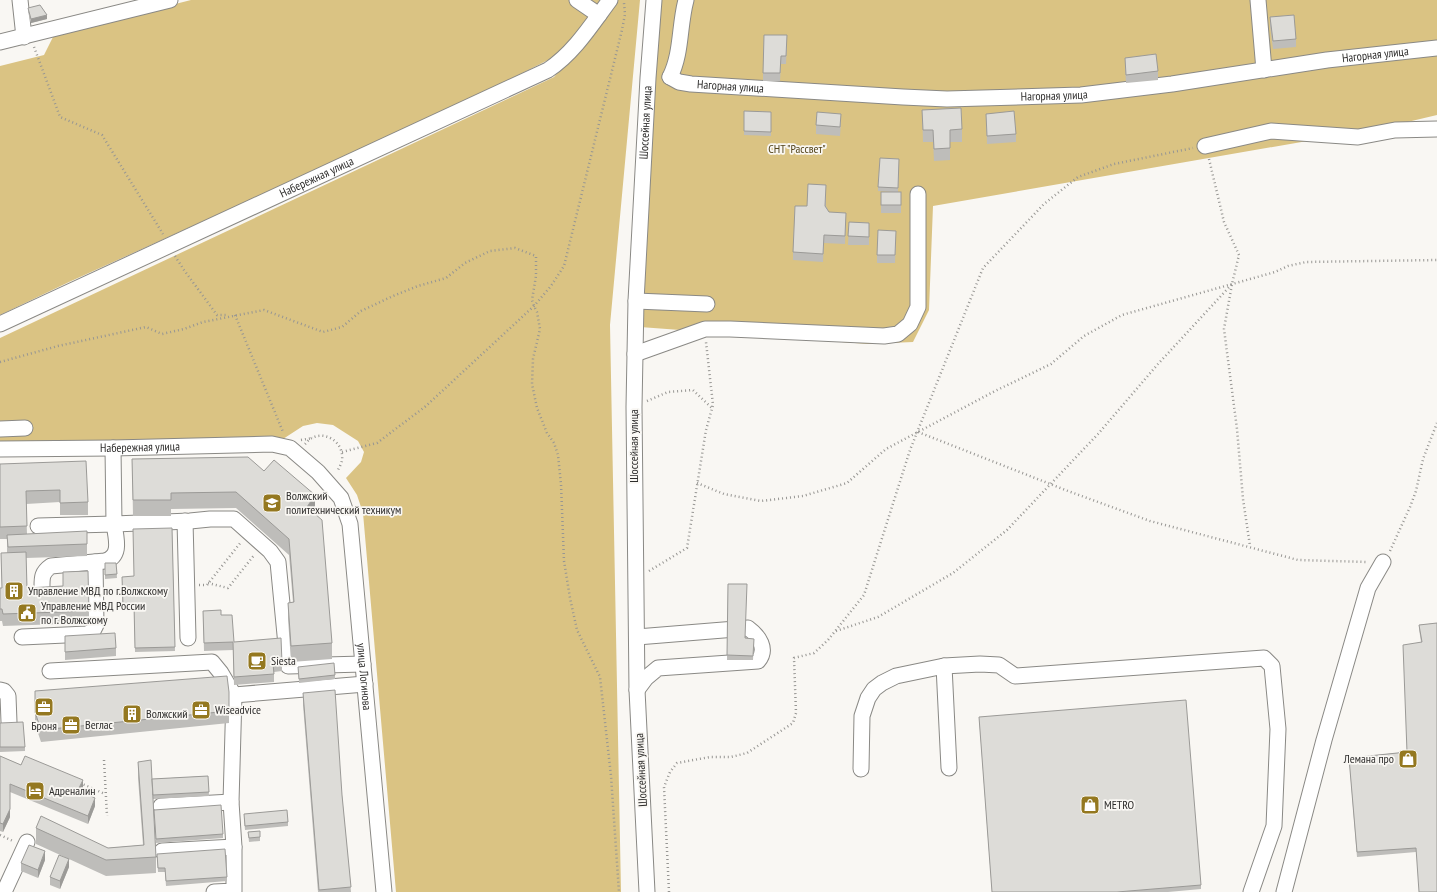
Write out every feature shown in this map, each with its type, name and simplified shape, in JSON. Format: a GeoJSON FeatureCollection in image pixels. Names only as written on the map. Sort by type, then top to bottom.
{"type":"FeatureCollection","features":[{"type":"Feature","properties":{"kind":"street"},"geometry":{"type":"LineString","coordinates":[[20,0],[24,37]]}},
{"type":"Feature","properties":{"kind":"street"},"geometry":{"type":"LineString","coordinates":[[577,0],[599,15]]}},
{"type":"Feature","properties":{"kind":"street","name":"Набережная улица"},"geometry":{"type":"LineString","coordinates":[[0,324],[548,70],[568,55],[610,0]]}},
{"type":"Feature","properties":{"kind":"street","name":"Шоссейная улица"},"geometry":{"type":"LineString","coordinates":[[647,892],[637,690],[638,637],[635,578],[634,407],[636,301],[648,78],[654,0]]}},
{"type":"Feature","properties":{"kind":"street"},"geometry":{"type":"LineString","coordinates":[[648,78],[662,79],[670,77],[679,53],[680,27],[686,0]]}},
{"type":"Feature","properties":{"kind":"street"},"geometry":{"type":"LineString","coordinates":[[1258,0],[1264,70]]}},
{"type":"Feature","properties":{"kind":"street"},"geometry":{"type":"LineString","coordinates":[[0,42],[166,1]]}},
{"type":"Feature","properties":{"kind":"street","name":"Нагорная улица"},"geometry":{"type":"LineString","coordinates":[[670,77],[679,82],[691,84],[903,97],[947,98],[1081,95],[1172,84],[1327,60],[1437,48]]}},
{"type":"Feature","properties":{"kind":"street"},"geometry":{"type":"LineString","coordinates":[[1205,146],[1271,131],[1358,137],[1395,130],[1437,129]]}},
{"type":"Feature","properties":{"kind":"street"},"geometry":{"type":"LineString","coordinates":[[635,354],[705,329],[884,336],[898,334],[910,324],[918,307],[918,194]]}},
{"type":"Feature","properties":{"kind":"street"},"geometry":{"type":"LineString","coordinates":[[636,301],[707,304]]}},
{"type":"Feature","properties":{"kind":"street"},"geometry":{"type":"LineString","coordinates":[[0,429],[25,428]]}},
{"type":"Feature","properties":{"kind":"street","name":"Набережная улица"},"geometry":{"type":"LineString","coordinates":[[0,449],[272,444],[290,448],[318,472]]}},
{"type":"Feature","properties":{"kind":"street"},"geometry":{"type":"LineString","coordinates":[[42,590],[42,577],[44,571],[51,566],[106,561],[115,556],[117,550],[114,524],[113,448]]}},
{"type":"Feature","properties":{"kind":"street","name":"улица Логинова"},"geometry":{"type":"LineString","coordinates":[[318,472],[341,498],[350,524],[384,892]]}},
{"type":"Feature","properties":{"kind":"street"},"geometry":{"type":"LineString","coordinates":[[38,526],[234,519],[263,544],[278,562],[288,666],[362,664]]}},
{"type":"Feature","properties":{"kind":"street"},"geometry":{"type":"LineString","coordinates":[[185,521],[188,638]]}},
{"type":"Feature","properties":{"kind":"street"},"geometry":{"type":"LineString","coordinates":[[22,637],[87,634],[93,631],[96,625],[97,615],[96,562]]}},
{"type":"Feature","properties":{"kind":"street"},"geometry":{"type":"LineString","coordinates":[[1284,892],[1324,740],[1368,588],[1383,562]]}},
{"type":"Feature","properties":{"kind":"street"},"geometry":{"type":"LineString","coordinates":[[637,690],[646,678],[658,668],[701,664],[751,662],[758,661],[762,656],[762,643],[754,632],[748,628],[638,637]]}},
{"type":"Feature","properties":{"kind":"street"},"geometry":{"type":"LineString","coordinates":[[861,770],[862,716],[868,698],[874,689],[896,676],[944,666],[980,664],[999,665],[1015,676],[1264,658],[1272,666],[1278,729],[1274,826],[1251,892]]}},
{"type":"Feature","properties":{"kind":"street"},"geometry":{"type":"LineString","coordinates":[[50,671],[212,662],[222,673],[234,695],[231,802],[234,847],[234,891],[214,892]]}},
{"type":"Feature","properties":{"kind":"street"},"geometry":{"type":"LineString","coordinates":[[944,666],[949,768]]}},
{"type":"Feature","properties":{"kind":"street"},"geometry":{"type":"LineString","coordinates":[[234,695],[365,684]]}},
{"type":"Feature","properties":{"kind":"street"},"geometry":{"type":"LineString","coordinates":[[0,690],[4,691],[8,696],[10,722]]}},
{"type":"Feature","properties":{"kind":"street"},"geometry":{"type":"LineString","coordinates":[[161,806],[231,802]]}},
{"type":"Feature","properties":{"kind":"street"},"geometry":{"type":"LineString","coordinates":[[10,890],[23,843]]}},
{"type":"Feature","properties":{"kind":"street"},"geometry":{"type":"LineString","coordinates":[[162,851],[234,847]]}},
{"type":"Feature","properties":{"kind":"path"},"geometry":{"type":"LineString","coordinates":[[342,452],[377,443],[426,406],[534,306],[551,286],[564,266],[622,30],[624,0]]}},
{"type":"Feature","properties":{"kind":"path"},"geometry":{"type":"LineString","coordinates":[[669,892],[664,787],[670,772],[677,763],[710,758],[731,757],[747,753],[794,723],[796,713],[794,658],[814,653],[836,631],[864,595],[910,450],[983,268],[1044,204],[1078,177],[1114,164],[1205,146],[1224,222],[1239,255],[1224,329],[1237,430],[1243,500],[1250,546]]}},
{"type":"Feature","properties":{"kind":"path"},"geometry":{"type":"LineString","coordinates":[[0,362],[58,346],[146,327],[162,334],[184,329],[202,322],[264,310],[323,332],[342,327],[361,311],[393,296],[418,286],[446,278],[465,263],[490,251],[514,248],[536,256],[536,276],[532,300],[538,312],[540,329],[533,359],[532,384],[537,408],[546,433],[554,443],[558,455],[561,484],[564,561],[570,598],[578,630],[600,677],[610,776],[619,892]]}},
{"type":"Feature","properties":{"kind":"path"},"geometry":{"type":"LineString","coordinates":[[697,483],[724,494],[761,501],[803,496],[847,483],[886,449],[995,391],[1051,364],[1084,336],[1122,315],[1306,262],[1437,260]]}},
{"type":"Feature","properties":{"kind":"path"},"geometry":{"type":"LineString","coordinates":[[836,631],[878,617],[952,573],[1007,530],[1098,434],[1158,364],[1232,284]]}},
{"type":"Feature","properties":{"kind":"path"},"geometry":{"type":"LineString","coordinates":[[635,578],[687,548],[706,430],[713,405],[705,329]]}},
{"type":"Feature","properties":{"kind":"path"},"geometry":{"type":"LineString","coordinates":[[634,407],[668,392],[693,390],[712,408]]}},
{"type":"Feature","properties":{"kind":"path"},"geometry":{"type":"LineString","coordinates":[[918,432],[1050,484],[1150,521],[1250,546],[1298,560],[1383,562],[1410,507],[1416,491],[1422,459],[1437,423]]}},
{"type":"Feature","properties":{"kind":"path"},"geometry":{"type":"LineString","coordinates":[[305,444],[312,438],[319,436],[326,436],[338,443],[342,452],[342,462],[338,470]]}},
{"type":"Feature","properties":{"kind":"path"},"geometry":{"type":"LineString","coordinates":[[187,586],[207,585],[249,532]]}},
{"type":"Feature","properties":{"kind":"path"},"geometry":{"type":"LineString","coordinates":[[208,583],[228,588],[263,544]]}},
{"type":"Feature","properties":{"kind":"path"},"geometry":{"type":"LineString","coordinates":[[104,760],[107,816]]}},
{"type":"Feature","properties":{"kind":"path"},"geometry":{"type":"LineString","coordinates":[[78,782],[105,794]]}},
{"type":"Feature","properties":{"kind":"path"},"geometry":{"type":"LineString","coordinates":[[0,835],[23,843]]}},
{"type":"Feature","properties":{"kind":"green space"},"geometry":{"type":"Polygon","coordinates":[[[191,0],[600,0],[579,31],[554,57],[451,109],[69,282],[0,315],[0,66],[44,55],[54,35],[191,0]]]}},
{"type":"Feature","properties":{"kind":"green space"},"geometry":{"type":"Polygon","coordinates":[[[617,0],[640,0],[610,325],[621,892],[396,892],[363,513],[357,495],[346,478],[361,462],[364,452],[358,441],[333,425],[317,423],[303,426],[283,439],[0,442],[0,338],[554,77],[617,0]]]}},
{"type":"Feature","properties":{"kind":"green space","name":"СНТ \"Рассвет\""},"geometry":{"type":"Polygon","coordinates":[[[659,0],[1437,0],[1437,115],[1382,128],[933,206],[929,310],[913,342],[868,344],[640,327],[659,0]]]}},
{"type":"Feature","properties":{"kind":"building"},"geometry":{"type":"Polygon","coordinates":[[[40,5],[47,15],[31,19],[28,8],[40,5]]]}},
{"type":"Feature","properties":{"kind":"building"},"geometry":{"type":"Polygon","coordinates":[[[1294,15],[1296,39],[1273,41],[1270,17],[1294,15]]]}},
{"type":"Feature","properties":{"kind":"building"},"geometry":{"type":"Polygon","coordinates":[[[764,35],[787,35],[786,56],[781,56],[780,73],[763,73],[764,35]]]}},
{"type":"Feature","properties":{"kind":"building"},"geometry":{"type":"Polygon","coordinates":[[[1156,54],[1158,71],[1126,75],[1125,58],[1156,54]]]}},
{"type":"Feature","properties":{"kind":"building"},"geometry":{"type":"Polygon","coordinates":[[[961,108],[962,129],[950,130],[950,148],[934,149],[933,130],[923,130],[922,110],[961,108]]]}},
{"type":"Feature","properties":{"kind":"building"},"geometry":{"type":"Polygon","coordinates":[[[744,111],[771,112],[771,132],[744,131],[744,111]]]}},
{"type":"Feature","properties":{"kind":"building"},"geometry":{"type":"Polygon","coordinates":[[[1014,111],[1016,134],[987,136],[986,114],[1014,111]]]}},
{"type":"Feature","properties":{"kind":"building"},"geometry":{"type":"Polygon","coordinates":[[[817,112],[841,114],[840,127],[816,125],[817,112]]]}},
{"type":"Feature","properties":{"kind":"building"},"geometry":{"type":"Polygon","coordinates":[[[880,158],[899,159],[898,188],[878,187],[880,158]]]}},
{"type":"Feature","properties":{"kind":"building"},"geometry":{"type":"Polygon","coordinates":[[[808,184],[826,185],[825,206],[829,212],[846,213],[845,236],[824,235],[823,254],[793,252],[795,206],[807,206],[808,184]]]}},
{"type":"Feature","properties":{"kind":"building"},"geometry":{"type":"Polygon","coordinates":[[[881,192],[901,192],[901,205],[881,205],[881,192]]]}},
{"type":"Feature","properties":{"kind":"building"},"geometry":{"type":"Polygon","coordinates":[[[849,222],[869,223],[869,237],[848,236],[849,222]]]}},
{"type":"Feature","properties":{"kind":"building"},"geometry":{"type":"Polygon","coordinates":[[[878,230],[896,231],[895,255],[877,255],[878,230]]]}},
{"type":"Feature","properties":{"kind":"building"},"geometry":{"type":"Polygon","coordinates":[[[248,457],[264,471],[274,460],[315,495],[307,507],[322,520],[332,643],[291,646],[288,603],[294,602],[289,539],[236,492],[171,493],[171,500],[133,500],[132,459],[248,457]]]}},
{"type":"Feature","properties":{"kind":"building"},"geometry":{"type":"Polygon","coordinates":[[[86,461],[88,502],[60,503],[60,490],[26,491],[27,526],[0,527],[0,464],[86,461]]]}},
{"type":"Feature","properties":{"kind":"building"},"geometry":{"type":"Polygon","coordinates":[[[172,528],[175,647],[135,648],[134,605],[123,606],[122,577],[134,576],[133,529],[172,528]]]}},
{"type":"Feature","properties":{"kind":"building"},"geometry":{"type":"Polygon","coordinates":[[[87,531],[87,544],[8,547],[7,535],[87,531]]]}},
{"type":"Feature","properties":{"kind":"building","name":"Управление МВД по г.Волжскому"},"geometry":{"type":"Polygon","coordinates":[[[26,552],[27,588],[63,586],[63,572],[88,571],[89,611],[3,614],[2,609],[0,609],[0,588],[2,588],[1,553],[26,552]]]}},
{"type":"Feature","properties":{"kind":"building"},"geometry":{"type":"Polygon","coordinates":[[[105,563],[116,563],[117,574],[105,575],[105,563]]]}},
{"type":"Feature","properties":{"kind":"building"},"geometry":{"type":"Polygon","coordinates":[[[728,584],[747,584],[745,638],[754,639],[753,656],[727,655],[728,584]]]}},
{"type":"Feature","properties":{"kind":"building"},"geometry":{"type":"Polygon","coordinates":[[[221,610],[221,615],[232,615],[234,642],[281,638],[282,663],[273,664],[274,674],[234,677],[233,642],[204,643],[203,611],[221,610]]]}},
{"type":"Feature","properties":{"kind":"building","name":"Лемана про"},"geometry":{"type":"Polygon","coordinates":[[[1437,623],[1437,892],[1419,892],[1416,848],[1357,852],[1349,758],[1407,752],[1403,645],[1422,642],[1419,625],[1437,623]]]}},
{"type":"Feature","properties":{"kind":"building"},"geometry":{"type":"Polygon","coordinates":[[[115,633],[116,648],[65,652],[65,636],[115,633]]]}},
{"type":"Feature","properties":{"kind":"building"},"geometry":{"type":"Polygon","coordinates":[[[334,663],[335,675],[299,679],[298,667],[334,663]]]}},
{"type":"Feature","properties":{"kind":"building","name":"Волжский"},"geometry":{"type":"Polygon","coordinates":[[[227,676],[229,711],[41,730],[35,712],[35,691],[227,676]]]}},
{"type":"Feature","properties":{"kind":"building"},"geometry":{"type":"Polygon","coordinates":[[[335,690],[342,795],[351,887],[319,890],[303,693],[335,690]]]}},
{"type":"Feature","properties":{"kind":"building","name":"METRO"},"geometry":{"type":"Polygon","coordinates":[[[1186,700],[1201,885],[1117,892],[992,892],[979,717],[1186,700]]]}},
{"type":"Feature","properties":{"kind":"building"},"geometry":{"type":"Polygon","coordinates":[[[23,722],[25,747],[0,747],[0,723],[23,722]]]}},
{"type":"Feature","properties":{"kind":"building"},"geometry":{"type":"Polygon","coordinates":[[[0,756],[21,765],[25,756],[83,780],[78,790],[95,798],[88,816],[10,784],[10,809],[3,824],[0,823],[0,756]]]}},
{"type":"Feature","properties":{"kind":"building"},"geometry":{"type":"Polygon","coordinates":[[[151,760],[156,857],[106,860],[36,828],[41,816],[108,848],[144,845],[138,762],[151,760]]]}},
{"type":"Feature","properties":{"kind":"building"},"geometry":{"type":"Polygon","coordinates":[[[208,776],[209,792],[153,795],[152,779],[208,776]]]}},
{"type":"Feature","properties":{"kind":"building"},"geometry":{"type":"Polygon","coordinates":[[[221,805],[223,834],[156,839],[154,810],[221,805]]]}},
{"type":"Feature","properties":{"kind":"building"},"geometry":{"type":"Polygon","coordinates":[[[287,810],[288,822],[245,826],[244,814],[287,810]]]}},
{"type":"Feature","properties":{"kind":"building"},"geometry":{"type":"Polygon","coordinates":[[[260,831],[260,837],[249,838],[248,832],[260,831]]]}},
{"type":"Feature","properties":{"kind":"building"},"geometry":{"type":"Polygon","coordinates":[[[29,845],[45,851],[38,870],[21,863],[29,845]]]}},
{"type":"Feature","properties":{"kind":"building"},"geometry":{"type":"Polygon","coordinates":[[[225,849],[227,877],[166,881],[165,868],[158,868],[157,854],[225,849]]]}},
{"type":"Feature","properties":{"kind":"building"},"geometry":{"type":"Polygon","coordinates":[[[59,855],[69,859],[60,881],[50,877],[59,855]]]}},
{"type":"Feature","properties":{"kind":"place","name":"Волжский политехнический техникум"},"geometry":{"type":"Point","coordinates":[272,503]}},
{"type":"Feature","properties":{"kind":"place","name":"Управление МВД по г.Волжскому"},"geometry":{"type":"Point","coordinates":[14,591]}},
{"type":"Feature","properties":{"kind":"place","name":"Управление МВД России по г. Волжскому"},"geometry":{"type":"Point","coordinates":[27,613]}},
{"type":"Feature","properties":{"kind":"place","name":"Siesta"},"geometry":{"type":"Point","coordinates":[257,661]}},
{"type":"Feature","properties":{"kind":"place","name":"Броня"},"geometry":{"type":"Point","coordinates":[44,707]}},
{"type":"Feature","properties":{"kind":"place","name":"Wiseadvice"},"geometry":{"type":"Point","coordinates":[201,710]}},
{"type":"Feature","properties":{"kind":"place","name":"Волжский"},"geometry":{"type":"Point","coordinates":[132,714]}},
{"type":"Feature","properties":{"kind":"place","name":"Веглас"},"geometry":{"type":"Point","coordinates":[71,725]}},
{"type":"Feature","properties":{"kind":"place","name":"Лемана про"},"geometry":{"type":"Point","coordinates":[1408,759]}},
{"type":"Feature","properties":{"kind":"place","name":"Адреналин"},"geometry":{"type":"Point","coordinates":[35,791]}},
{"type":"Feature","properties":{"kind":"place","name":"METRO"},"geometry":{"type":"Point","coordinates":[1090,805]}}]}
